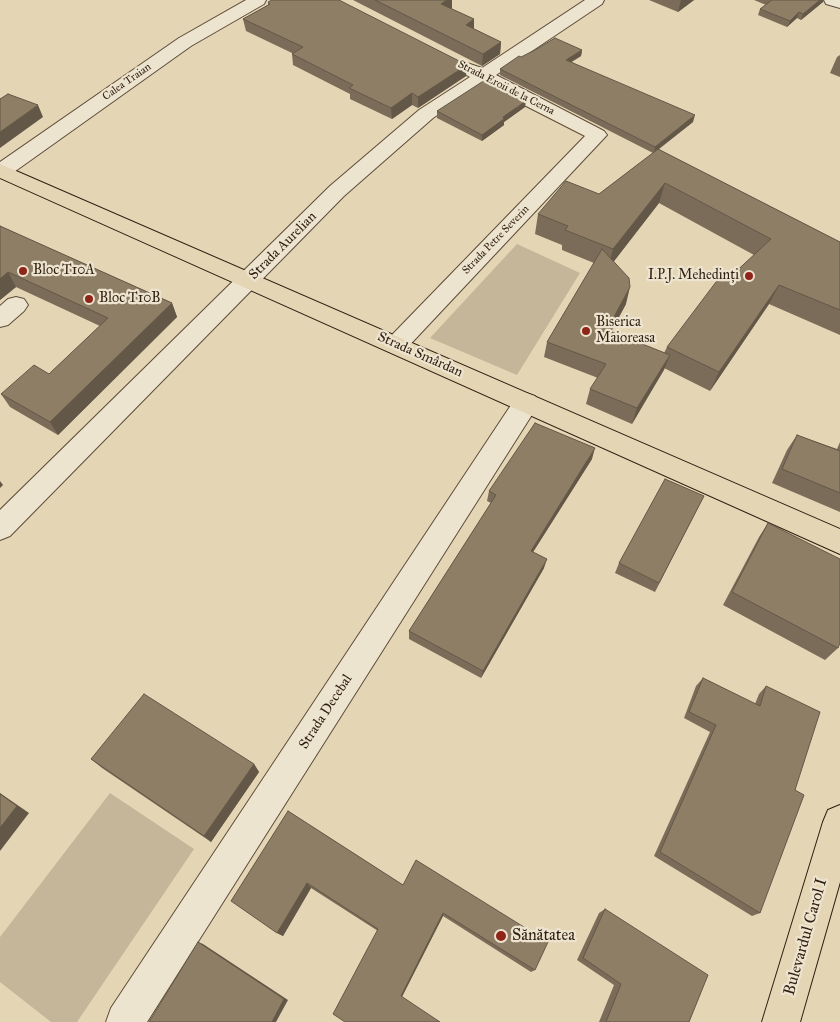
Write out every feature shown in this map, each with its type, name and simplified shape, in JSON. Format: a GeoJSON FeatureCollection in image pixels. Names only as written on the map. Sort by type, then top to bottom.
{"type":"FeatureCollection","features":[{"type":"Feature","properties":{"kind":"main road","name":"Strada Smârdan"},"geometry":{"type":"LineString","coordinates":[[0,171],[396,344],[840,542]]}},
{"type":"Feature","properties":{"kind":"main road","name":"Bulevardul Carol I"},"geometry":{"type":"LineString","coordinates":[[781,1022],[832,879],[840,822]]}},
{"type":"Feature","properties":{"kind":"street","name":"Calea Traian"},"geometry":{"type":"LineString","coordinates":[[0,171],[184,42],[258,0]]}},
{"type":"Feature","properties":{"kind":"street","name":"Strada Aurelian"},"geometry":{"type":"LineString","coordinates":[[0,528],[337,191],[426,114],[481,75],[596,0]]}},
{"type":"Feature","properties":{"kind":"street"},"geometry":{"type":"LineString","coordinates":[[832,0],[840,3]]}},
{"type":"Feature","properties":{"kind":"street","name":"Strada Eroii de la Cerna"},"geometry":{"type":"LineString","coordinates":[[456,62],[597,135]]}},
{"type":"Feature","properties":{"kind":"street","name":"Strada Petre Severin"},"geometry":{"type":"LineString","coordinates":[[396,344],[597,135]]}},
{"type":"Feature","properties":{"kind":"street","name":"Strada Decebal"},"geometry":{"type":"LineString","coordinates":[[125,1022],[526,403]]}},
{"type":"Feature","properties":{"kind":"shaded area"},"geometry":{"type":"Polygon","coordinates":[[[517,244],[580,273],[517,375],[430,338],[517,244]]]}},
{"type":"Feature","properties":{"kind":"shaded area"},"geometry":{"type":"Polygon","coordinates":[[[110,793],[194,849],[77,1022],[51,1022],[0,982],[0,937],[110,793]]]}},
{"type":"Feature","properties":{"kind":"building"},"geometry":{"type":"Polygon","coordinates":[[[272,0],[339,0],[467,65],[418,97],[412,93],[391,108],[349,88],[353,85],[292,54],[303,47],[243,19],[270,4],[268,2],[272,0]]]}},
{"type":"Feature","properties":{"kind":"building"},"geometry":{"type":"Polygon","coordinates":[[[375,0],[447,0],[441,4],[474,19],[466,25],[501,42],[483,54],[375,0]]]}},
{"type":"Feature","properties":{"kind":"building"},"geometry":{"type":"Polygon","coordinates":[[[772,0],[820,0],[803,14],[799,12],[790,21],[760,9],[772,0]]]}},
{"type":"Feature","properties":{"kind":"building"},"geometry":{"type":"Polygon","coordinates":[[[555,38],[582,50],[566,60],[695,115],[655,147],[500,69],[519,56],[521,57],[535,50],[555,38]]]}},
{"type":"Feature","properties":{"kind":"building"},"geometry":{"type":"Polygon","coordinates":[[[485,80],[526,101],[482,135],[437,111],[485,80]]]}},
{"type":"Feature","properties":{"kind":"building"},"geometry":{"type":"Polygon","coordinates":[[[8,94],[38,105],[0,132],[0,99],[8,94]]]}},
{"type":"Feature","properties":{"kind":"building"},"geometry":{"type":"Polygon","coordinates":[[[658,149],[840,242],[840,310],[779,285],[719,372],[667,347],[722,274],[730,277],[771,239],[665,183],[613,249],[565,230],[568,226],[538,214],[566,181],[599,194],[658,149]]]}},
{"type":"Feature","properties":{"kind":"building"},"geometry":{"type":"Polygon","coordinates":[[[0,226],[172,303],[50,422],[1,394],[34,365],[49,374],[108,318],[8,272],[0,279],[0,226]]]}},
{"type":"Feature","properties":{"kind":"building"},"geometry":{"type":"Polygon","coordinates":[[[602,249],[629,278],[630,287],[607,330],[670,355],[637,408],[590,389],[606,364],[547,342],[602,249]]]}},
{"type":"Feature","properties":{"kind":"building"},"geometry":{"type":"Polygon","coordinates":[[[535,423],[595,448],[531,551],[547,559],[483,671],[409,631],[496,495],[489,491],[535,423]]]}},
{"type":"Feature","properties":{"kind":"building"},"geometry":{"type":"Polygon","coordinates":[[[797,435],[840,451],[840,493],[782,469],[797,435]]]}},
{"type":"Feature","properties":{"kind":"building"},"geometry":{"type":"Polygon","coordinates":[[[665,479],[704,496],[659,583],[619,563],[665,479]]]}},
{"type":"Feature","properties":{"kind":"building"},"geometry":{"type":"Polygon","coordinates":[[[768,523],[840,559],[840,643],[838,648],[732,592],[768,523]]]}},
{"type":"Feature","properties":{"kind":"building"},"geometry":{"type":"Polygon","coordinates":[[[703,678],[760,706],[766,686],[820,712],[795,790],[804,795],[760,913],[660,852],[716,725],[689,712],[703,678]]]}},
{"type":"Feature","properties":{"kind":"building"},"geometry":{"type":"Polygon","coordinates":[[[144,694],[254,764],[204,836],[91,759],[144,694]]]}},
{"type":"Feature","properties":{"kind":"building"},"geometry":{"type":"Polygon","coordinates":[[[0,794],[17,806],[0,828],[0,794]]]}},
{"type":"Feature","properties":{"kind":"building"},"geometry":{"type":"Polygon","coordinates":[[[288,811],[403,885],[416,860],[548,942],[535,970],[443,913],[401,996],[440,1022],[345,1022],[333,1014],[378,929],[307,883],[277,933],[231,901],[288,811]]]}},
{"type":"Feature","properties":{"kind":"building"},"geometry":{"type":"Polygon","coordinates":[[[605,909],[708,975],[689,1022],[606,1022],[621,984],[583,958],[605,909]]]}},
{"type":"Feature","properties":{"kind":"building"},"geometry":{"type":"Polygon","coordinates":[[[198,942],[284,999],[272,1022],[149,1022],[198,942]]]}},
{"type":"Feature","properties":{"kind":"place","name":"Bloc T10A"},"geometry":{"type":"Point","coordinates":[23,271]}},
{"type":"Feature","properties":{"kind":"place","name":"I.P.J. Mehedinți"},"geometry":{"type":"Point","coordinates":[749,276]}},
{"type":"Feature","properties":{"kind":"place","name":"Bloc T10B"},"geometry":{"type":"Point","coordinates":[89,299]}},
{"type":"Feature","properties":{"kind":"place","name":"Biserica Maioreasa"},"geometry":{"type":"Point","coordinates":[586,331]}},
{"type":"Feature","properties":{"kind":"place","name":"Sănătatea"},"geometry":{"type":"Point","coordinates":[501,936]}}]}
